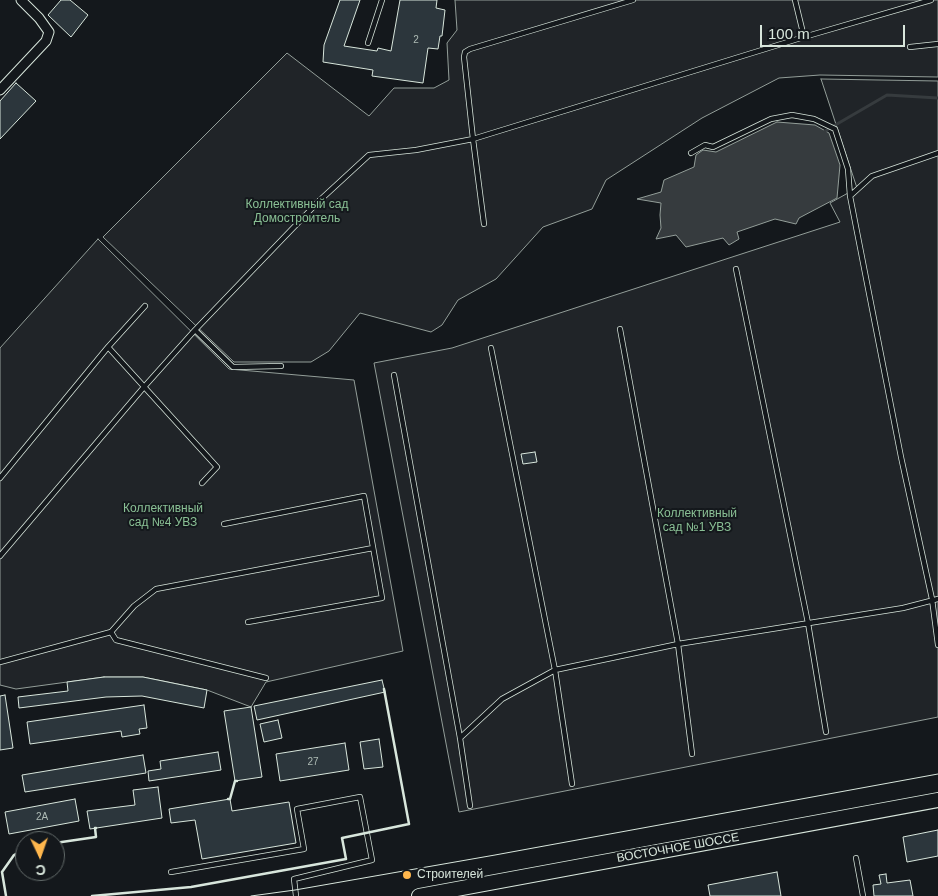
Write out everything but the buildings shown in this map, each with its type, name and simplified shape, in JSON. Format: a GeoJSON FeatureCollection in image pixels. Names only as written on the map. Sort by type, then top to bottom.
{"type":"FeatureCollection","features":[{"type":"Feature","properties":{"kind":"main road","name":"ВОСТОЧНОЕ ШОССЕ"},"geometry":{"type":"LineString","coordinates":[[419,896],[938,800]]}},
{"type":"Feature","properties":{"kind":"street"},"geometry":{"type":"LineString","coordinates":[[0,90],[46,41],[49,32],[39,18],[21,0]]}},
{"type":"Feature","properties":{"kind":"lane"},"geometry":{"type":"LineString","coordinates":[[368,43],[382,0]]}},
{"type":"Feature","properties":{"kind":"lane"},"geometry":{"type":"LineString","coordinates":[[484,224],[473,139],[465,52],[633,0]]}},
{"type":"Feature","properties":{"kind":"lane"},"geometry":{"type":"LineString","coordinates":[[795,0],[804,37]]}},
{"type":"Feature","properties":{"kind":"lane"},"geometry":{"type":"LineString","coordinates":[[0,556],[144,386],[195,330],[319,201],[369,155],[416,150],[473,139],[931,0]]}},
{"type":"Feature","properties":{"kind":"lane"},"geometry":{"type":"LineString","coordinates":[[910,47],[938,44]]}},
{"type":"Feature","properties":{"kind":"lane"},"geometry":{"type":"LineString","coordinates":[[691,153],[705,145],[713,147],[771,119],[792,115],[814,119],[835,129],[848,169],[850,196],[901,457],[932,600],[938,645]]}},
{"type":"Feature","properties":{"kind":"lane"},"geometry":{"type":"LineString","coordinates":[[850,196],[872,176],[938,152]]}},
{"type":"Feature","properties":{"kind":"lane"},"geometry":{"type":"LineString","coordinates":[[736,269],[808,623],[826,732]]}},
{"type":"Feature","properties":{"kind":"lane"},"geometry":{"type":"LineString","coordinates":[[0,478],[108,347],[145,306]]}},
{"type":"Feature","properties":{"kind":"lane"},"geometry":{"type":"LineString","coordinates":[[620,329],[678,644],[692,754]]}},
{"type":"Feature","properties":{"kind":"lane"},"geometry":{"type":"LineString","coordinates":[[195,330],[233,367],[281,366]]}},
{"type":"Feature","properties":{"kind":"lane"},"geometry":{"type":"LineString","coordinates":[[108,347],[217,466],[202,482]]}},
{"type":"Feature","properties":{"kind":"lane"},"geometry":{"type":"LineString","coordinates":[[492,348],[556,670],[572,784]]}},
{"type":"Feature","properties":{"kind":"lane"},"geometry":{"type":"LineString","coordinates":[[394,375],[460,738],[470,806]]}},
{"type":"Feature","properties":{"kind":"lane"},"geometry":{"type":"LineString","coordinates":[[224,524],[364,496],[382,598],[248,622]]}},
{"type":"Feature","properties":{"kind":"lane"},"geometry":{"type":"LineString","coordinates":[[0,662],[111,632],[134,606],[156,589],[373,548]]}},
{"type":"Feature","properties":{"kind":"lane"},"geometry":{"type":"LineString","coordinates":[[460,738],[502,699],[556,670],[678,644],[903,608],[938,599]]}},
{"type":"Feature","properties":{"kind":"lane"},"geometry":{"type":"LineString","coordinates":[[111,632],[116,640],[266,678]]}},
{"type":"Feature","properties":{"kind":"lane"},"geometry":{"type":"LineString","coordinates":[[171,872],[304,849],[297,809],[360,796],[372,860],[294,879],[296,896]]}},
{"type":"Feature","properties":{"kind":"lane"},"geometry":{"type":"LineString","coordinates":[[856,858],[864,896]]}},
{"type":"Feature","properties":{"kind":"green space","name":"Коллективный сад Домостроитель"},"geometry":{"type":"Polygon","coordinates":[[[455,0],[938,0],[938,77],[820,75],[779,78],[702,118],[606,180],[592,209],[543,227],[496,279],[458,300],[442,325],[431,332],[360,313],[329,351],[311,362],[234,362],[103,237],[287,53],[369,116],[394,88],[434,88],[449,80],[447,43],[457,30],[455,0]]]}},
{"type":"Feature","properties":{"kind":"green space","name":"Коллективный сад №1 УВЗ"},"geometry":{"type":"Polygon","coordinates":[[[821,79],[938,81],[938,717],[459,812],[374,363],[452,348],[840,222],[830,203],[857,188],[821,79]]]}},
{"type":"Feature","properties":{"kind":"green space","name":"Коллективный сад №4 УВЗ"},"geometry":{"type":"Polygon","coordinates":[[[98,239],[229,369],[354,380],[403,651],[266,682],[251,707],[207,690],[143,677],[104,677],[16,689],[0,685],[0,348],[98,239]]]}},
{"type":"Feature","properties":{"kind":"shaded area"},"geometry":{"type":"Polygon","coordinates":[[[777,122],[815,125],[829,133],[840,165],[837,198],[799,218],[796,224],[775,219],[737,232],[739,239],[729,245],[723,238],[686,247],[676,235],[656,239],[661,228],[661,203],[637,199],[661,192],[664,180],[694,167],[696,155],[703,150],[716,152],[777,122]]]}},
{"type":"Feature","properties":{"kind":"waterway"},"geometry":{"type":"LineString","coordinates":[[825,131],[887,95],[938,98]]}},
{"type":"Feature","properties":{"kind":"tram line"},"geometry":{"type":"LineString","coordinates":[[251,896],[495,855],[938,774]]}},
{"type":"Feature","properties":{"kind":"wall"},"geometry":{"type":"LineString","coordinates":[[92,896],[191,887],[346,859],[342,838],[409,824],[384,689]]}},
{"type":"Feature","properties":{"kind":"wall"},"geometry":{"type":"LineString","coordinates":[[228,799],[230,799],[235,781],[237,781]]}},
{"type":"Feature","properties":{"kind":"wall"},"geometry":{"type":"LineString","coordinates":[[65,842],[96,837],[96,828]]}},
{"type":"Feature","properties":{"kind":"wall"},"geometry":{"type":"LineString","coordinates":[[6,896],[2,872],[15,854]]}},
{"type":"Feature","properties":{"kind":"place","name":"Строителей"},"geometry":{"type":"Point","coordinates":[407,875]}}]}
